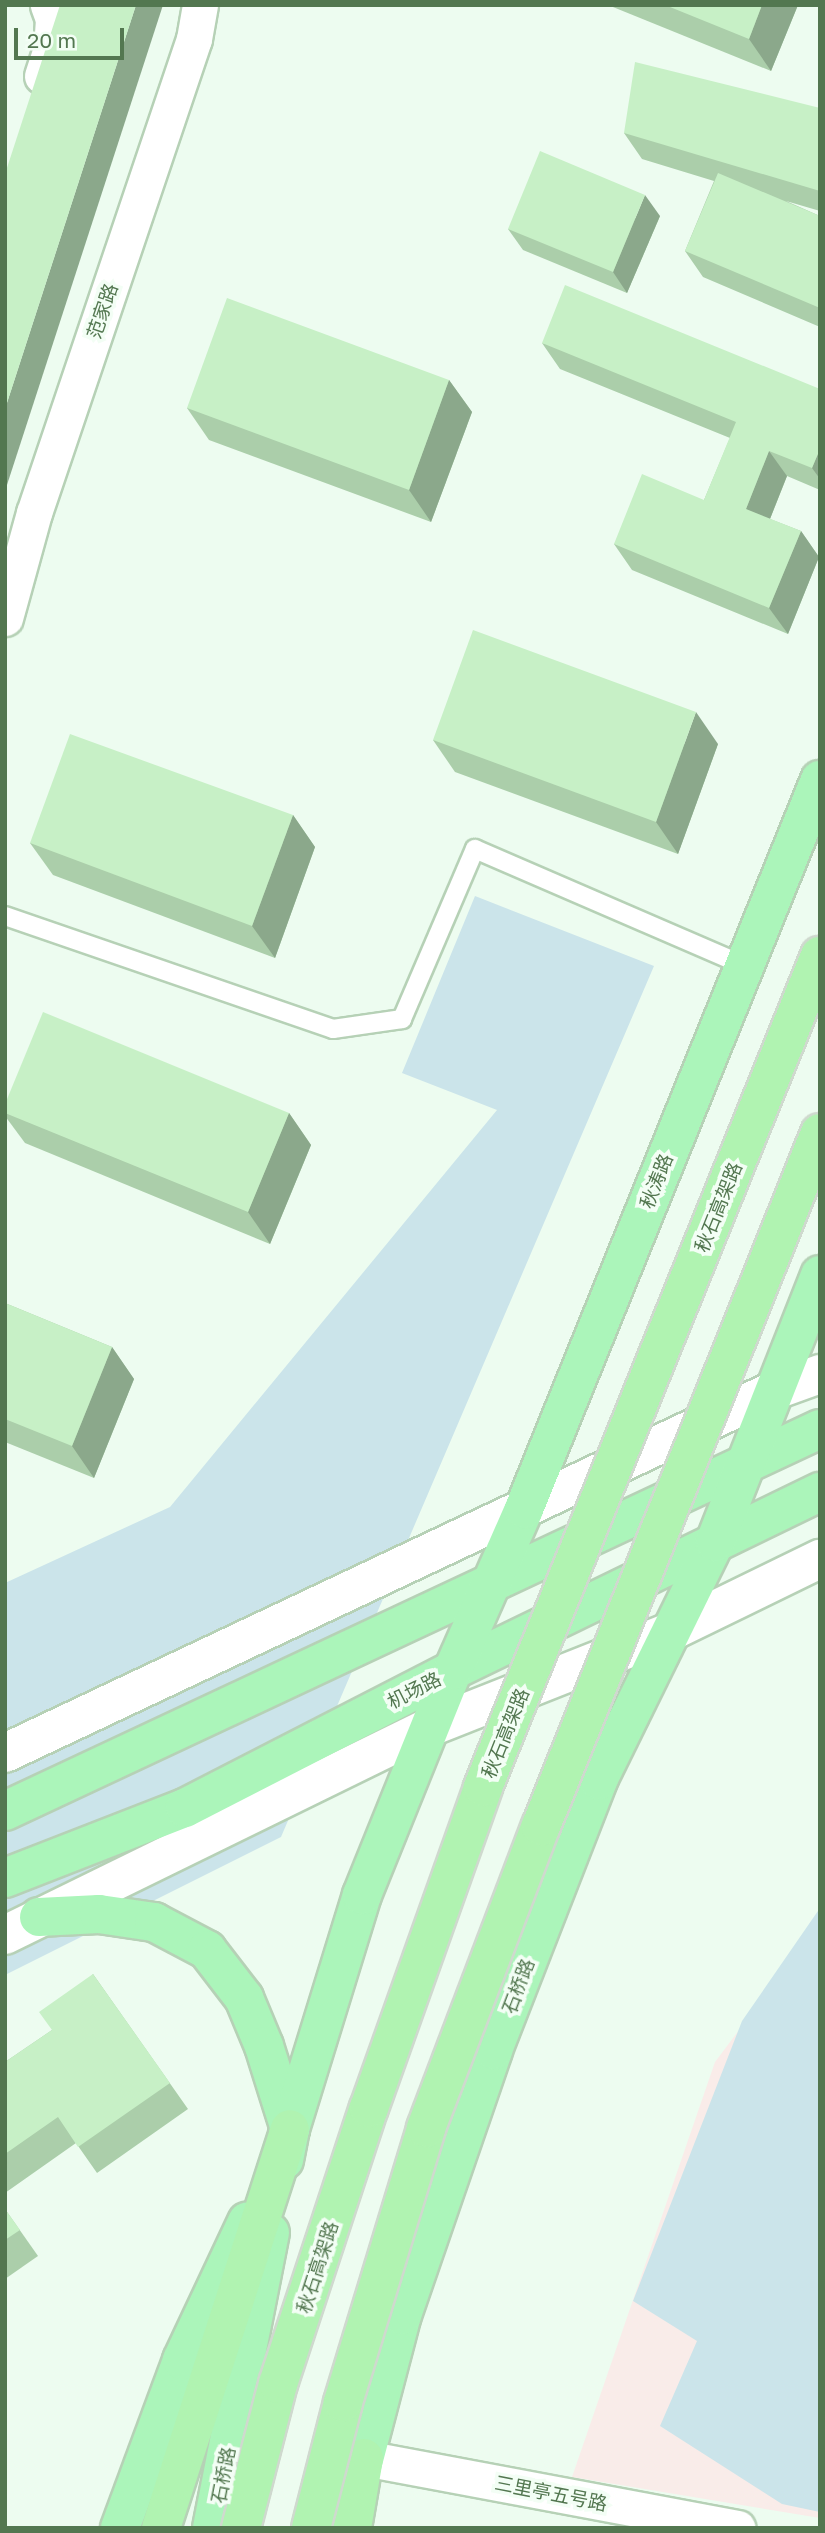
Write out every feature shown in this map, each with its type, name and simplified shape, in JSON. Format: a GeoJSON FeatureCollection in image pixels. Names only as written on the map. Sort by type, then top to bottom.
{"type":"FeatureCollection","features":[{"type":"Feature","properties":{"kind":"highway","name":"秋石高架路"},"geometry":{"type":"LineString","coordinates":[[241,2528],[278,2384],[369,2108],[483,1787],[820,956]]}},
{"type":"Feature","properties":{"kind":"highway"},"geometry":{"type":"LineString","coordinates":[[311,2528],[343,2402],[426,2128],[541,1826],[820,1133]]}},
{"type":"Feature","properties":{"kind":"highway"},"geometry":{"type":"LineString","coordinates":[[162,2526],[290,2129]]}},
{"type":"Feature","properties":{"kind":"highway"},"geometry":{"type":"LineString","coordinates":[[350,2528],[364,2458]]}},
{"type":"Feature","properties":{"kind":"main road","name":"秋涛路"},"geometry":{"type":"LineString","coordinates":[[492,1582],[820,780]]}},
{"type":"Feature","properties":{"kind":"main road"},"geometry":{"type":"LineString","coordinates":[[744,1465],[820,1275]]}},
{"type":"Feature","properties":{"kind":"main road"},"geometry":{"type":"LineString","coordinates":[[5,1753],[773,1391],[820,1374]]}},
{"type":"Feature","properties":{"kind":"main road"},"geometry":{"type":"LineString","coordinates":[[5,1811],[820,1429]]}},
{"type":"Feature","properties":{"kind":"main road","name":"石桥路"},"geometry":{"type":"LineString","coordinates":[[364,2458],[402,2315],[493,2050],[598,1780],[715,1542],[744,1465]]}},
{"type":"Feature","properties":{"kind":"main road","name":"机场路"},"geometry":{"type":"LineString","coordinates":[[5,1878],[185,1808],[453,1670],[820,1492]]}},
{"type":"Feature","properties":{"kind":"main road","name":"机场路"},"geometry":{"type":"LineString","coordinates":[[5,1935],[430,1727],[670,1632],[820,1559]]}},
{"type":"Feature","properties":{"kind":"main road","name":"石桥路"},"geometry":{"type":"LineString","coordinates":[[212,2528],[290,2129],[362,1895],[453,1670],[492,1582]]}},
{"type":"Feature","properties":{"kind":"main road"},"geometry":{"type":"LineString","coordinates":[[39,1917],[99,1914],[154,1922],[207,1950],[244,1998],[264,2046],[290,2129],[182,2360],[120,2528]]}},
{"type":"Feature","properties":{"kind":"street"},"geometry":{"type":"LineString","coordinates":[[32,109],[51,48],[52,19],[48,5]]}},
{"type":"Feature","properties":{"kind":"street","name":"范家路"},"geometry":{"type":"LineString","coordinates":[[5,618],[34,513],[194,39],[200,5]]}},
{"type":"Feature","properties":{"kind":"street","name":"三里亭五号路"},"geometry":{"type":"LineString","coordinates":[[364,2458],[738,2528]]}},
{"type":"Feature","properties":{"kind":"lane"},"geometry":{"type":"LineString","coordinates":[[5,916],[333,1029],[402,1019],[475,849],[743,965]]}},
{"type":"Feature","properties":{"kind":"shaded area"},"geometry":{"type":"Polygon","coordinates":[[[475,896],[654,966],[281,1837],[5,1975],[5,1583],[170,1507],[497,1110],[402,1073],[475,896]]]}},
{"type":"Feature","properties":{"kind":"shaded area"},"geometry":{"type":"Polygon","coordinates":[[[820,1908],[820,2512],[782,2504],[660,2426],[697,2341],[633,2301],[742,2021],[820,1908]]]}},
{"type":"Feature","properties":{"kind":"shaded area"},"geometry":{"type":"Polygon","coordinates":[[[820,1922],[820,2518],[572,2477],[715,2062],[820,1922]]]}},
{"type":"Feature","properties":{"kind":"building"},"geometry":{"type":"Polygon","coordinates":[[[60,5],[136,5],[5,409],[5,174],[60,5]]]}},
{"type":"Feature","properties":{"kind":"building"},"geometry":{"type":"Polygon","coordinates":[[[665,5],[762,5],[749,39],[665,5]]]}},
{"type":"Feature","properties":{"kind":"building"},"geometry":{"type":"Polygon","coordinates":[[[635,62],[820,108],[820,191],[624,133],[635,62]]]}},
{"type":"Feature","properties":{"kind":"building"},"geometry":{"type":"Polygon","coordinates":[[[540,151],[645,195],[613,272],[508,229],[540,151]]]}},
{"type":"Feature","properties":{"kind":"building"},"geometry":{"type":"Polygon","coordinates":[[[718,173],[820,216],[820,308],[685,251],[718,173]]]}},
{"type":"Feature","properties":{"kind":"building"},"geometry":{"type":"Polygon","coordinates":[[[565,285],[820,389],[820,449],[812,468],[769,451],[746,509],[801,531],[769,608],[614,544],[642,474],[704,500],[736,422],[542,343],[565,285]]]}},
{"type":"Feature","properties":{"kind":"building"},"geometry":{"type":"Polygon","coordinates":[[[227,298],[449,380],[409,490],[187,408],[227,298]]]}},
{"type":"Feature","properties":{"kind":"building"},"geometry":{"type":"Polygon","coordinates":[[[473,630],[696,712],[656,822],[433,740],[473,630]]]}},
{"type":"Feature","properties":{"kind":"building"},"geometry":{"type":"Polygon","coordinates":[[[70,734],[293,815],[252,926],[30,843],[70,734]]]}},
{"type":"Feature","properties":{"kind":"building"},"geometry":{"type":"Polygon","coordinates":[[[43,1012],[289,1113],[248,1212],[5,1113],[5,1104],[43,1012]]]}},
{"type":"Feature","properties":{"kind":"building"},"geometry":{"type":"Polygon","coordinates":[[[5,1303],[112,1347],[72,1446],[5,1419],[5,1303]]]}},
{"type":"Feature","properties":{"kind":"building"},"geometry":{"type":"Polygon","coordinates":[[[93,1974],[170,2083],[78,2147],[58,2117],[5,2154],[5,2062],[52,2030],[39,2012],[93,1974]]]}},
{"type":"Feature","properties":{"kind":"building"},"geometry":{"type":"Polygon","coordinates":[[[5,2209],[20,2230],[5,2240],[5,2209]]]}}]}
